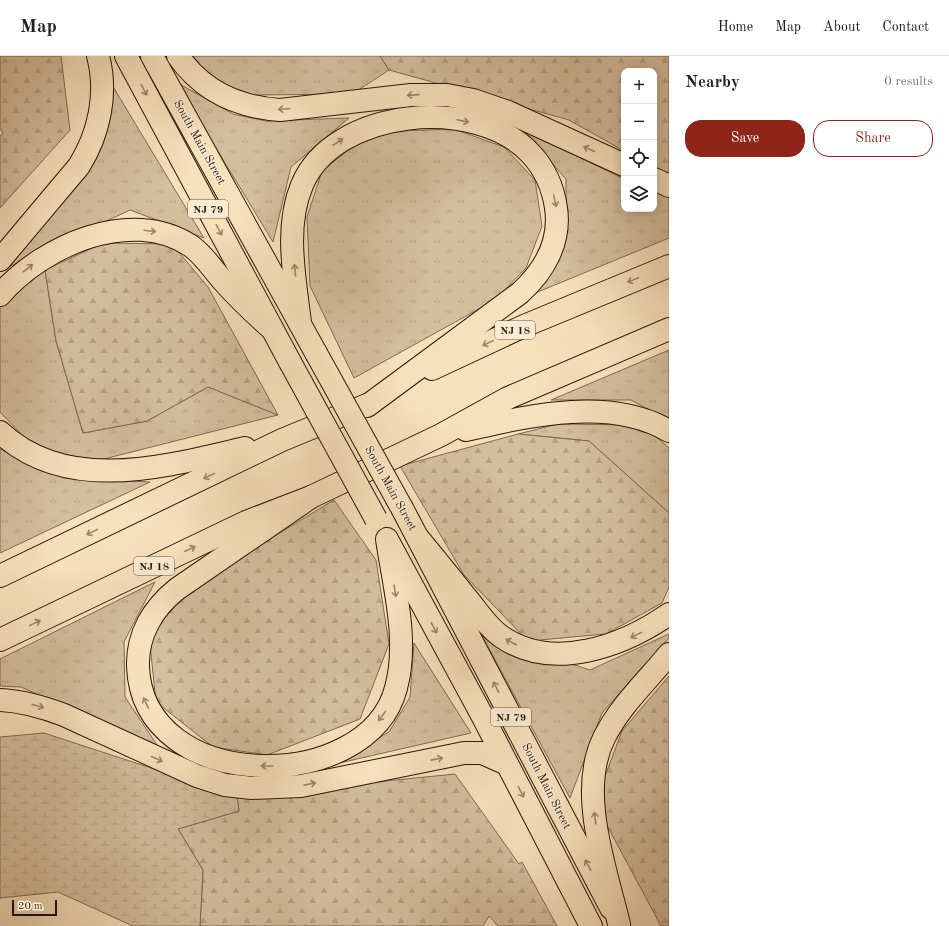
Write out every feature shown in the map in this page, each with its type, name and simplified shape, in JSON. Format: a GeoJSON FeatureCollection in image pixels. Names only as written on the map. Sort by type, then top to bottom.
{"type":"FeatureCollection","features":[{"type":"Feature","properties":{"kind":"main road"},"geometry":{"type":"LineString","coordinates":[[0,260],[79,166],[88,152],[95,135],[100,110],[101,74],[98,56]]}},
{"type":"Feature","properties":{"kind":"main road","name":"South Main Street"},"geometry":{"type":"LineString","coordinates":[[126,56],[272,329],[387,539],[507,764],[591,926]]}},
{"type":"Feature","properties":{"kind":"main road","name":"South Main Street"},"geometry":{"type":"LineString","coordinates":[[152,56],[403,510],[620,925]]}},
{"type":"Feature","properties":{"kind":"main road"},"geometry":{"type":"LineString","coordinates":[[178,56],[195,77],[206,86],[236,103],[262,109],[280,110],[411,95],[447,95],[473,100],[508,112],[621,165]]}},
{"type":"Feature","properties":{"kind":"main road"},"geometry":{"type":"LineString","coordinates":[[300,323],[292,242],[294,211],[302,186],[310,169],[322,154],[339,140],[366,127],[409,118],[434,117],[458,120],[502,133],[530,153],[550,184],[557,212],[557,228],[554,243],[545,266],[533,281],[520,293],[366,406]]}},
{"type":"Feature","properties":{"kind":"main road"},"geometry":{"type":"LineString","coordinates":[[657,180],[669,186]]}},
{"type":"Feature","properties":{"kind":"main road"},"geometry":{"type":"LineString","coordinates":[[0,295],[13,281],[39,260],[66,245],[87,238],[114,232],[142,230],[160,232],[178,238],[192,247],[202,256],[247,307],[272,329]]}},
{"type":"Feature","properties":{"kind":"main road","name":"NJ 18"},"geometry":{"type":"LineString","coordinates":[[0,576],[282,440],[366,406],[431,369],[524,326],[669,266]]}},
{"type":"Feature","properties":{"kind":"main road","name":"NJ 18"},"geometry":{"type":"LineString","coordinates":[[0,640],[246,522],[310,497],[441,435],[508,398],[669,329]]}},
{"type":"Feature","properties":{"kind":"main road"},"geometry":{"type":"LineString","coordinates":[[441,435],[515,419],[569,412],[618,414],[644,420],[669,431]]}},
{"type":"Feature","properties":{"kind":"main road"},"geometry":{"type":"LineString","coordinates":[[0,432],[24,451],[43,459],[72,468],[112,471],[152,468],[187,462],[282,440]]}},
{"type":"Feature","properties":{"kind":"main road"},"geometry":{"type":"LineString","coordinates":[[310,497],[177,589],[158,606],[149,620],[141,638],[138,658],[138,678],[142,694],[151,713],[159,724],[179,742],[190,749],[230,763],[254,766],[277,766],[301,763],[325,756],[348,746],[372,729],[384,715],[393,698],[400,671],[402,651],[399,616],[387,539]]}},
{"type":"Feature","properties":{"kind":"main road"},"geometry":{"type":"LineString","coordinates":[[418,538],[494,630],[514,644],[534,651],[550,653],[579,652],[604,648],[647,630],[669,614]]}},
{"type":"Feature","properties":{"kind":"main road"},"geometry":{"type":"LineString","coordinates":[[620,925],[598,836],[593,804],[594,772],[603,738],[617,716],[669,654]]}},
{"type":"Feature","properties":{"kind":"main road"},"geometry":{"type":"LineString","coordinates":[[0,700],[24,703],[64,715],[197,776],[225,785],[252,788],[301,786],[464,753],[482,753],[507,764]]}},
{"type":"Feature","properties":{"kind":"green space"},"geometry":{"type":"Polygon","coordinates":[[[0,56],[61,56],[70,130],[0,208],[0,136],[3,133],[0,128],[0,56]]]}},
{"type":"Feature","properties":{"kind":"green space"},"geometry":{"type":"Polygon","coordinates":[[[193,56],[380,56],[389,70],[352,94],[254,95],[210,79],[193,56]]]}},
{"type":"Feature","properties":{"kind":"green space"},"geometry":{"type":"Polygon","coordinates":[[[380,56],[669,56],[669,176],[657,169],[657,68],[621,68],[621,149],[569,120],[389,70],[380,56]]]}},
{"type":"Feature","properties":{"kind":"green space"},"geometry":{"type":"Polygon","coordinates":[[[176,82],[233,114],[266,121],[349,118],[291,167],[273,242],[176,82]]]}},
{"type":"Feature","properties":{"kind":"green space"},"geometry":{"type":"Polygon","coordinates":[[[112,85],[204,238],[130,210],[2,270],[98,150],[112,85]]]}},
{"type":"Feature","properties":{"kind":"green space"},"geometry":{"type":"Polygon","coordinates":[[[454,129],[504,147],[535,180],[542,226],[526,268],[495,300],[354,378],[310,286],[307,217],[322,171],[371,132],[454,129]]]}},
{"type":"Feature","properties":{"kind":"green space"},"geometry":{"type":"Polygon","coordinates":[[[522,129],[621,178],[621,212],[657,212],[657,192],[669,195],[669,238],[528,296],[566,237],[566,179],[522,129]]]}},
{"type":"Feature","properties":{"kind":"green space"},"geometry":{"type":"Polygon","coordinates":[[[103,243],[172,244],[208,287],[278,415],[208,387],[147,421],[83,433],[56,341],[45,270],[103,243]]]}},
{"type":"Feature","properties":{"kind":"green space"},"geometry":{"type":"Polygon","coordinates":[[[45,270],[56,341],[83,433],[147,421],[208,387],[278,415],[84,464],[27,440],[0,412],[0,305],[45,270]]]}},
{"type":"Feature","properties":{"kind":"green space"},"geometry":{"type":"Polygon","coordinates":[[[669,350],[669,420],[631,400],[551,400],[669,350]]]}},
{"type":"Feature","properties":{"kind":"green space"},"geometry":{"type":"Polygon","coordinates":[[[558,424],[642,425],[669,448],[669,513],[589,441],[518,434],[558,424]]]}},
{"type":"Feature","properties":{"kind":"green space"},"geometry":{"type":"Polygon","coordinates":[[[518,434],[589,441],[669,513],[669,587],[662,603],[606,634],[528,641],[464,575],[400,466],[518,434]]]}},
{"type":"Feature","properties":{"kind":"green space"},"geometry":{"type":"Polygon","coordinates":[[[0,449],[64,478],[150,482],[0,553],[0,449]]]}},
{"type":"Feature","properties":{"kind":"green space"},"geometry":{"type":"Polygon","coordinates":[[[334,500],[376,560],[389,644],[360,719],[267,755],[213,747],[156,702],[149,635],[182,592],[334,500]]]}},
{"type":"Feature","properties":{"kind":"green space"},"geometry":{"type":"Polygon","coordinates":[[[155,582],[124,642],[125,697],[159,748],[21,687],[0,686],[0,659],[155,582]]]}},
{"type":"Feature","properties":{"kind":"green space"},"geometry":{"type":"Polygon","coordinates":[[[481,634],[590,670],[669,634],[669,638],[602,713],[570,798],[481,634]]]}},
{"type":"Feature","properties":{"kind":"green space"},"geometry":{"type":"Polygon","coordinates":[[[414,643],[471,733],[335,764],[389,732],[410,697],[414,643]]]}},
{"type":"Feature","properties":{"kind":"green space"},"geometry":{"type":"Polygon","coordinates":[[[669,676],[669,926],[661,926],[595,803],[622,731],[669,676]]]}},
{"type":"Feature","properties":{"kind":"green space"},"geometry":{"type":"Polygon","coordinates":[[[44,733],[237,796],[239,811],[178,829],[203,870],[200,926],[133,926],[58,892],[0,898],[0,737],[44,733]]]}},
{"type":"Feature","properties":{"kind":"green space"},"geometry":{"type":"Polygon","coordinates":[[[455,774],[519,864],[522,862],[557,926],[498,926],[489,916],[483,926],[200,926],[203,870],[178,829],[239,811],[237,796],[455,774]]]}}]}
